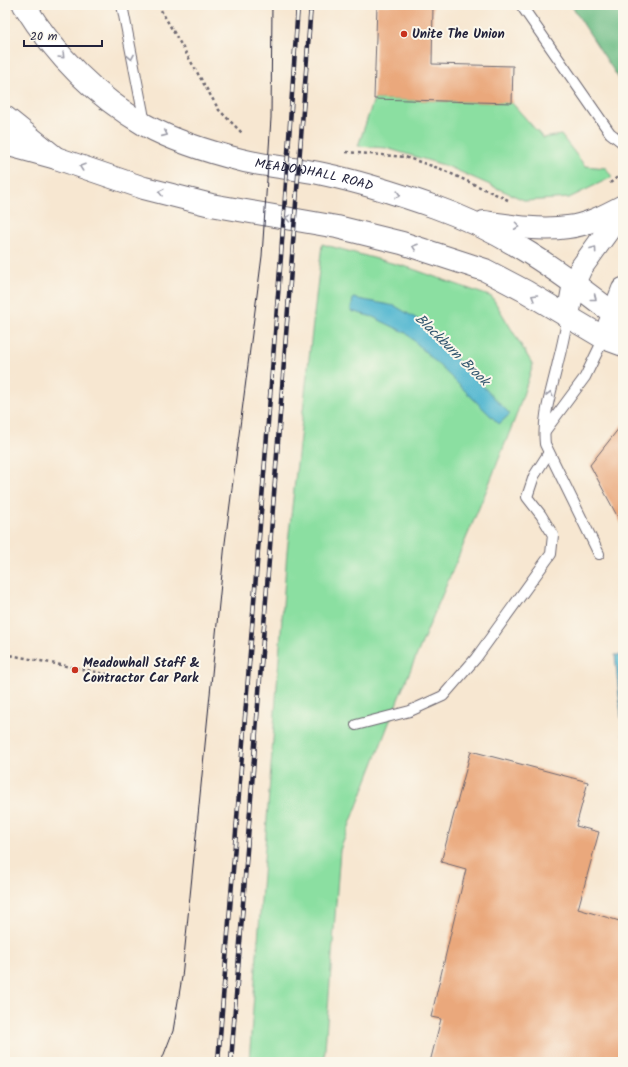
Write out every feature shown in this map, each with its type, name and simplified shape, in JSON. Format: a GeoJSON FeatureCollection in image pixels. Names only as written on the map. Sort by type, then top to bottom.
{"type":"FeatureCollection","features":[{"type":"Feature","properties":{"kind":"main road","name":"MEADOWHALL ROAD"},"geometry":{"type":"LineString","coordinates":[[24,5],[37,26],[60,55],[111,102],[146,125],[180,140],[243,161],[322,173],[429,205],[465,220],[536,256],[574,283],[619,319]]}},
{"type":"Feature","properties":{"kind":"main road"},"geometry":{"type":"LineString","coordinates":[[5,117],[56,158]]}},
{"type":"Feature","properties":{"kind":"main road"},"geometry":{"type":"LineString","coordinates":[[5,144],[56,158],[144,188],[204,203],[337,227],[402,243],[485,270],[614,341],[623,289]]}},
{"type":"Feature","properties":{"kind":"main road"},"geometry":{"type":"LineString","coordinates":[[465,220],[536,229],[568,227],[600,218],[623,206]]}},
{"type":"Feature","properties":{"kind":"main road"},"geometry":{"type":"LineString","coordinates":[[568,316],[574,283],[581,268],[623,210]]}},
{"type":"Feature","properties":{"kind":"lane"},"geometry":{"type":"LineString","coordinates":[[122,5],[131,57],[146,125]]}},
{"type":"Feature","properties":{"kind":"lane"},"geometry":{"type":"LineString","coordinates":[[521,5],[610,133],[623,143]]}},
{"type":"Feature","properties":{"kind":"lane"},"geometry":{"type":"LineString","coordinates":[[568,316],[558,363],[549,395],[544,432],[548,454],[599,554]]}},
{"type":"Feature","properties":{"kind":"lane"},"geometry":{"type":"LineString","coordinates":[[544,432],[614,341]]}},
{"type":"Feature","properties":{"kind":"lane"},"geometry":{"type":"LineString","coordinates":[[356,725],[410,710],[443,696],[476,658],[551,554],[553,535],[541,515],[527,497],[534,476],[548,454]]}},
{"type":"Feature","properties":{"kind":"path"},"geometry":{"type":"LineString","coordinates":[[158,5],[219,110],[239,132],[245,135]]}},
{"type":"Feature","properties":{"kind":"path"},"geometry":{"type":"LineString","coordinates":[[345,152],[405,157],[441,169],[513,202]]}},
{"type":"Feature","properties":{"kind":"path"},"geometry":{"type":"LineString","coordinates":[[608,185],[619,176],[623,169]]}},
{"type":"Feature","properties":{"kind":"path"},"geometry":{"type":"LineString","coordinates":[[5,654],[137,680]]}},
{"type":"Feature","properties":{"kind":"green space"},"geometry":{"type":"Polygon","coordinates":[[[571,5],[623,5],[623,85],[571,5]]]}},
{"type":"Feature","properties":{"kind":"green space"},"geometry":{"type":"Polygon","coordinates":[[[374,99],[512,103],[543,138],[561,135],[585,166],[606,168],[612,177],[569,198],[526,201],[447,166],[386,148],[358,146],[374,99]]]}},
{"type":"Feature","properties":{"kind":"green space"},"geometry":{"type":"Polygon","coordinates":[[[322,244],[410,268],[492,297],[533,365],[516,416],[487,489],[399,697],[340,850],[324,1062],[249,1062],[287,551],[322,244]]]}},
{"type":"Feature","properties":{"kind":"water"},"geometry":{"type":"Polygon","coordinates":[[[353,298],[395,306],[417,319],[510,414],[499,424],[406,333],[373,317],[351,311],[353,298]]]}},
{"type":"Feature","properties":{"kind":"water"},"geometry":{"type":"Polygon","coordinates":[[[615,655],[623,655],[623,736],[615,655]]]}},
{"type":"Feature","properties":{"kind":"building","name":"Unite The Union"},"geometry":{"type":"Polygon","coordinates":[[[377,5],[433,5],[432,64],[513,66],[512,103],[374,99],[377,5]]]}},
{"type":"Feature","properties":{"kind":"building"},"geometry":{"type":"Polygon","coordinates":[[[623,423],[623,527],[590,465],[623,423]]]}},
{"type":"Feature","properties":{"kind":"building"},"geometry":{"type":"Polygon","coordinates":[[[471,751],[588,782],[576,826],[599,832],[578,909],[623,922],[623,1062],[430,1062],[441,1019],[431,1017],[466,869],[441,862],[471,751]]]}},
{"type":"Feature","properties":{"kind":"tram line"},"geometry":{"type":"LineString","coordinates":[[161,1062],[173,1031],[182,977],[225,543],[262,256],[271,118],[272,5]]}},
{"type":"Feature","properties":{"kind":"railway"},"geometry":{"type":"LineString","coordinates":[[218,1062],[281,256],[298,5]]}},
{"type":"Feature","properties":{"kind":"railway"},"geometry":{"type":"LineString","coordinates":[[231,1062],[311,5]]}},
{"type":"Feature","properties":{"kind":"place","name":"Unite The Union"},"geometry":{"type":"Point","coordinates":[404,34]}},
{"type":"Feature","properties":{"kind":"place","name":"Meadowhall Staff & Contractor Car Park"},"geometry":{"type":"Point","coordinates":[75,670]}},
{"type":"Feature","properties":{"kind":"water label","name":"Blackburn Brook"},"geometry":{"type":"Point","coordinates":[452,350]}}]}
